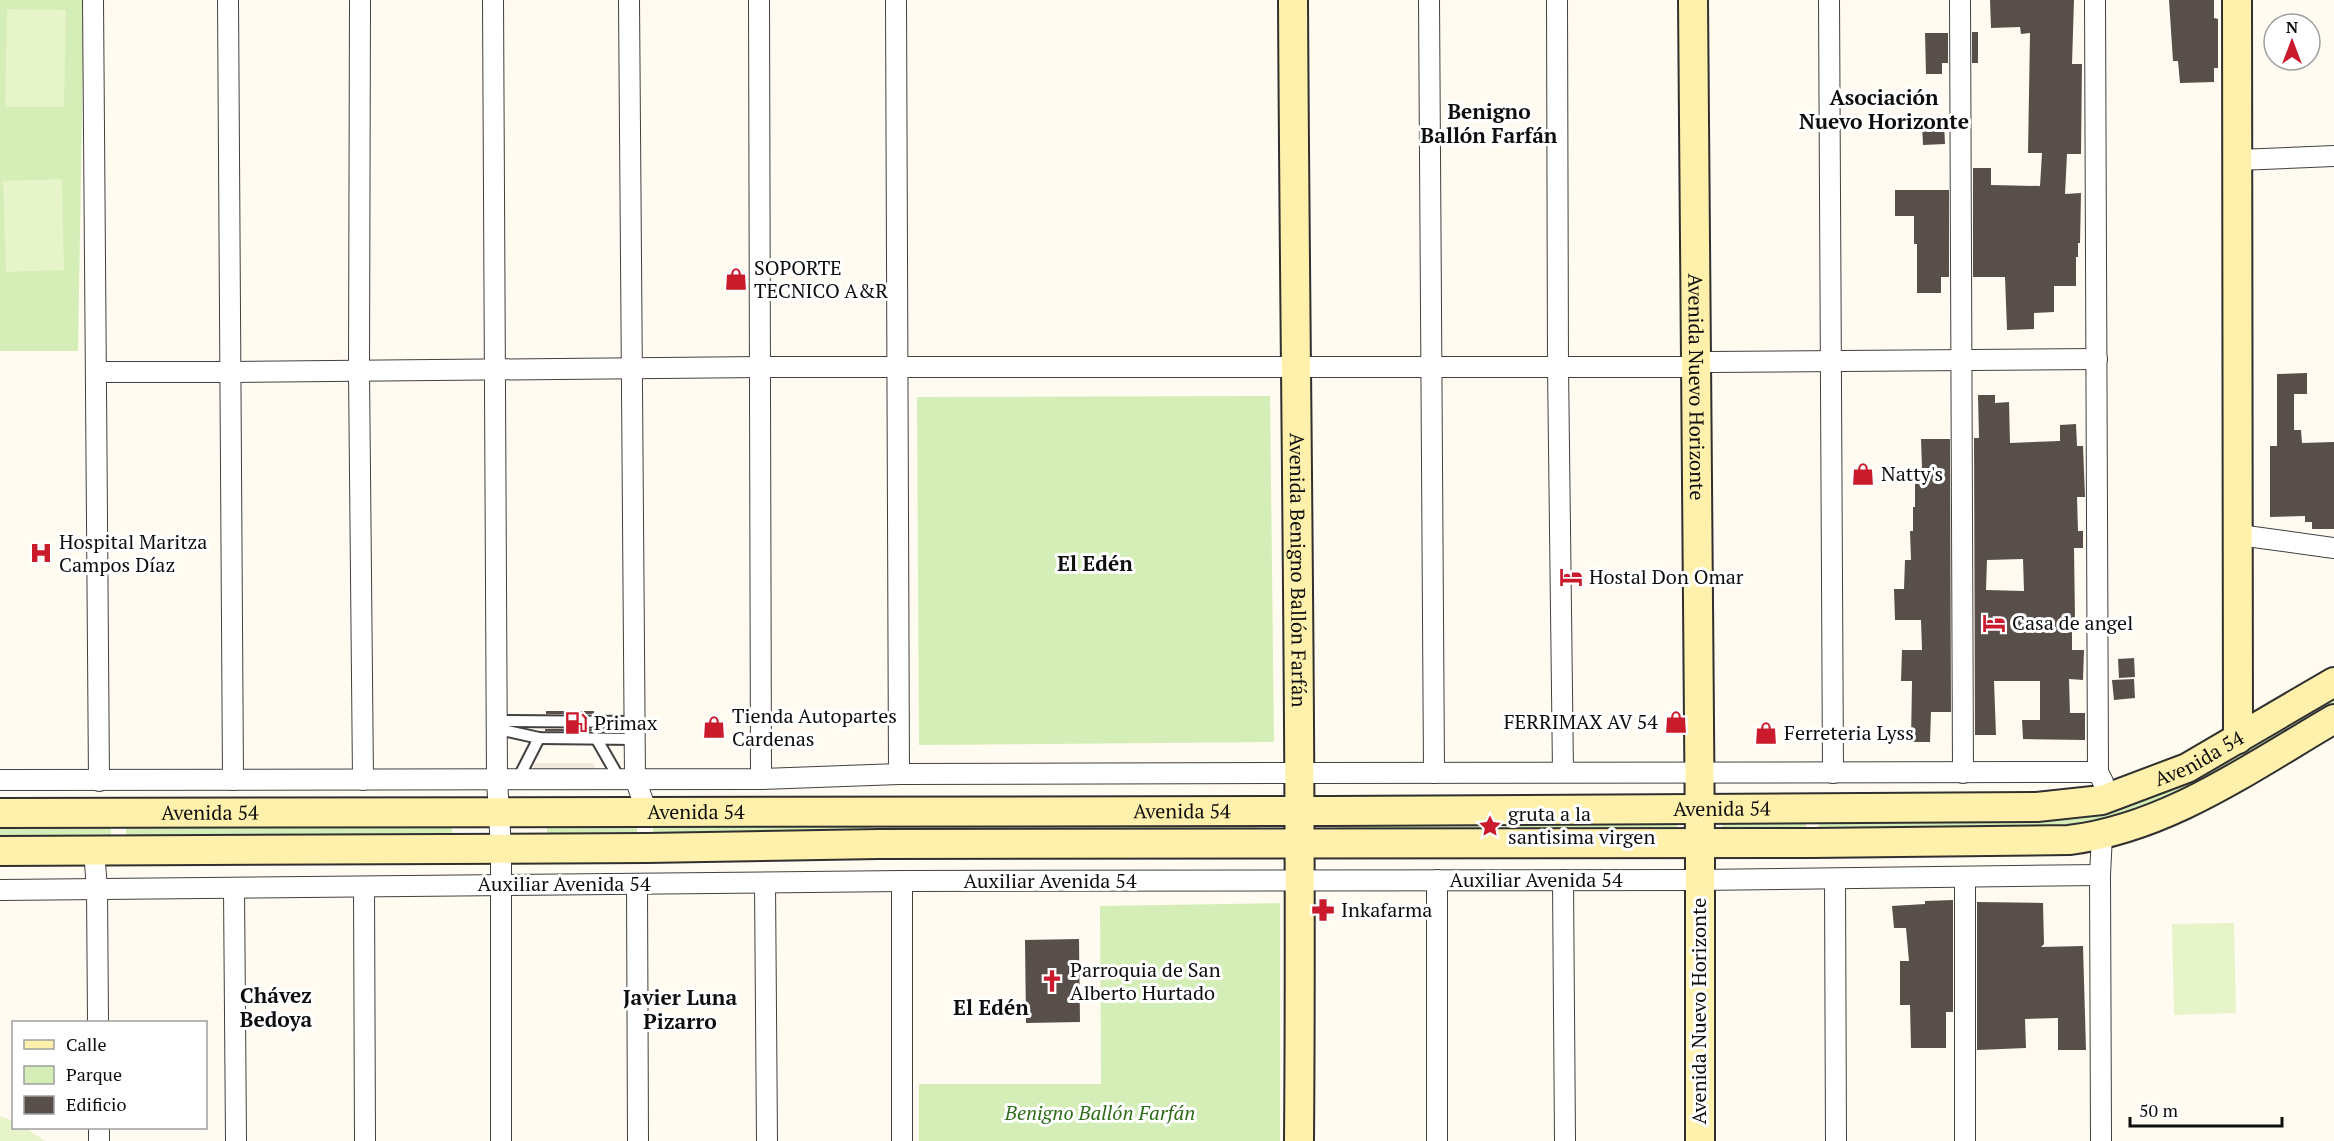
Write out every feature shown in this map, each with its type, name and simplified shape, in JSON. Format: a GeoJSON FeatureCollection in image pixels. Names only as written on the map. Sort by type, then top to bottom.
{"type":"FeatureCollection","features":[{"type":"Feature","properties":{"kind":"main road","name":"Avenida Benigno Ballón Farfán"},"geometry":{"type":"LineString","coordinates":[[1293,0],[1301,811],[1299,1141]]}},
{"type":"Feature","properties":{"kind":"main road","name":"Avenida Nuevo Horizonte"},"geometry":{"type":"LineString","coordinates":[[1693,0],[1700,843],[1698,880],[1700,1141]]}},
{"type":"Feature","properties":{"kind":"main road"},"geometry":{"type":"LineString","coordinates":[[2237,0],[2238,739]]}},
{"type":"Feature","properties":{"kind":"main road","name":"Avenida 54"},"geometry":{"type":"LineString","coordinates":[[0,813],[1699,810],[2062,806],[2111,797],[2187,768],[2334,682]]}},
{"type":"Feature","properties":{"kind":"main road","name":"Avenida 54"},"geometry":{"type":"LineString","coordinates":[[0,850],[879,844],[2046,841],[2102,836],[2147,821],[2203,795],[2334,719]]}},
{"type":"Feature","properties":{"kind":"street"},"geometry":{"type":"LineString","coordinates":[[93,0],[99,781]]}},
{"type":"Feature","properties":{"kind":"street"},"geometry":{"type":"LineString","coordinates":[[228,0],[232,780]]}},
{"type":"Feature","properties":{"kind":"street"},"geometry":{"type":"LineString","coordinates":[[360,0],[359,371],[363,780]]}},
{"type":"Feature","properties":{"kind":"street"},"geometry":{"type":"LineString","coordinates":[[493,0],[497,780],[501,813],[501,1141]]}},
{"type":"Feature","properties":{"kind":"street"},"geometry":{"type":"LineString","coordinates":[[629,0],[635,731],[627,778],[647,813]]}},
{"type":"Feature","properties":{"kind":"street"},"geometry":{"type":"LineString","coordinates":[[759,0],[761,779]]}},
{"type":"Feature","properties":{"kind":"street"},"geometry":{"type":"LineString","coordinates":[[896,0],[899,774]]}},
{"type":"Feature","properties":{"kind":"street"},"geometry":{"type":"LineString","coordinates":[[1430,0],[1434,773]]}},
{"type":"Feature","properties":{"kind":"street"},"geometry":{"type":"LineString","coordinates":[[1557,0],[1558,366],[1563,772]]}},
{"type":"Feature","properties":{"kind":"street"},"geometry":{"type":"LineString","coordinates":[[1829,0],[1833,773]]}},
{"type":"Feature","properties":{"kind":"street"},"geometry":{"type":"LineString","coordinates":[[1960,0],[1963,773]]}},
{"type":"Feature","properties":{"kind":"street"},"geometry":{"type":"LineString","coordinates":[[2096,0],[2098,772],[2111,797]]}},
{"type":"Feature","properties":{"kind":"street"},"geometry":{"type":"LineString","coordinates":[[2238,160],[2334,156]]}},
{"type":"Feature","properties":{"kind":"street"},"geometry":{"type":"LineString","coordinates":[[96,372],[761,367],[1695,367],[1709,362],[2097,359]]}},
{"type":"Feature","properties":{"kind":"street"},"geometry":{"type":"LineString","coordinates":[[2239,535],[2334,548]]}},
{"type":"Feature","properties":{"kind":"street"},"geometry":{"type":"LineString","coordinates":[[0,780],[761,779],[899,774],[2098,772]]}},
{"type":"Feature","properties":{"kind":"street"},"geometry":{"type":"LineString","coordinates":[[2101,1141],[2100,875],[2102,836]]}},
{"type":"Feature","properties":{"kind":"street"},"geometry":{"type":"LineString","coordinates":[[94,850],[97,890],[98,1021]]}},
{"type":"Feature","properties":{"kind":"street","name":"Auxiliar Avenida 54"},"geometry":{"type":"LineString","coordinates":[[0,890],[902,881],[1698,880],[2100,875]]}},
{"type":"Feature","properties":{"kind":"street"},"geometry":{"type":"LineString","coordinates":[[1965,878],[1965,1141]]}},
{"type":"Feature","properties":{"kind":"street"},"geometry":{"type":"LineString","coordinates":[[1835,879],[1836,1141]]}},
{"type":"Feature","properties":{"kind":"street"},"geometry":{"type":"LineString","coordinates":[[1437,880],[1437,1141]]}},
{"type":"Feature","properties":{"kind":"street"},"geometry":{"type":"LineString","coordinates":[[1563,880],[1565,1141]]}},
{"type":"Feature","properties":{"kind":"street"},"geometry":{"type":"LineString","coordinates":[[902,881],[902,1141]]}},
{"type":"Feature","properties":{"kind":"street"},"geometry":{"type":"LineString","coordinates":[[765,883],[767,1141]]}},
{"type":"Feature","properties":{"kind":"street"},"geometry":{"type":"LineString","coordinates":[[637,884],[638,1141]]}},
{"type":"Feature","properties":{"kind":"street"},"geometry":{"type":"LineString","coordinates":[[364,887],[365,1141]]}},
{"type":"Feature","properties":{"kind":"street"},"geometry":{"type":"LineString","coordinates":[[234,888],[236,1141]]}},
{"type":"Feature","properties":{"kind":"lane"},"geometry":{"type":"LineString","coordinates":[[498,725],[635,731]]}},
{"type":"Feature","properties":{"kind":"lane"},"geometry":{"type":"LineString","coordinates":[[498,725],[539,738],[597,738],[635,731]]}},
{"type":"Feature","properties":{"kind":"lane"},"geometry":{"type":"LineString","coordinates":[[518,779],[539,738]]}},
{"type":"Feature","properties":{"kind":"lane"},"geometry":{"type":"LineString","coordinates":[[597,738],[627,778]]}},
{"type":"Feature","properties":{"kind":"green space"},"geometry":{"type":"Polygon","coordinates":[[[0,0],[84,0],[78,351],[0,351],[0,0]]]}},
{"type":"Feature","properties":{"kind":"green space"},"geometry":{"type":"Polygon","coordinates":[[[7,9],[66,10],[64,107],[5,107],[7,9]]]}},
{"type":"Feature","properties":{"kind":"green space"},"geometry":{"type":"Polygon","coordinates":[[[62,179],[64,270],[6,272],[3,181],[62,179]]]}},
{"type":"Feature","properties":{"kind":"green space"},"geometry":{"type":"Polygon","coordinates":[[[1270,396],[1274,742],[919,745],[917,397],[1270,396]]]}},
{"type":"Feature","properties":{"kind":"green space"},"geometry":{"type":"Polygon","coordinates":[[[2334,694],[2334,707],[2193,790],[2086,827],[1819,831],[1818,818],[2058,815],[2334,694]]]}},
{"type":"Feature","properties":{"kind":"green space"},"geometry":{"type":"Polygon","coordinates":[[[1677,818],[1677,832],[1505,833],[1505,820],[1677,818]]]}},
{"type":"Feature","properties":{"kind":"green space"},"geometry":{"type":"Polygon","coordinates":[[[1722,818],[1806,818],[1806,832],[1722,832],[1722,818]]]}},
{"type":"Feature","properties":{"kind":"green space"},"geometry":{"type":"Polygon","coordinates":[[[886,820],[1258,821],[1258,834],[885,834],[886,820]]]}},
{"type":"Feature","properties":{"kind":"green space"},"geometry":{"type":"Polygon","coordinates":[[[111,821],[111,840],[0,840],[0,822],[111,821]]]}},
{"type":"Feature","properties":{"kind":"green space"},"geometry":{"type":"Polygon","coordinates":[[[126,821],[452,822],[452,838],[126,840],[126,821]]]}},
{"type":"Feature","properties":{"kind":"green space"},"geometry":{"type":"Polygon","coordinates":[[[870,821],[870,834],[653,836],[653,822],[870,821]]]}},
{"type":"Feature","properties":{"kind":"green space"},"geometry":{"type":"Polygon","coordinates":[[[1485,821],[1485,834],[1339,836],[1339,822],[1485,821]]]}},
{"type":"Feature","properties":{"kind":"green space"},"geometry":{"type":"Polygon","coordinates":[[[547,822],[637,822],[637,836],[547,837],[547,822]]]}},
{"type":"Feature","properties":{"kind":"green space"},"geometry":{"type":"Polygon","coordinates":[[[1280,903],[1280,1141],[919,1141],[919,1084],[1101,1084],[1100,906],[1280,903]]]}},
{"type":"Feature","properties":{"kind":"green space"},"geometry":{"type":"Polygon","coordinates":[[[2234,923],[2236,1013],[2174,1015],[2172,924],[2234,923]]]}},
{"type":"Feature","properties":{"kind":"green space"},"geometry":{"type":"Polygon","coordinates":[[[0,1116],[12,1121],[12,1129],[27,1129],[45,1141],[0,1141],[0,1116]]]}},
{"type":"Feature","properties":{"kind":"shaded area"},"geometry":{"type":"Polygon","coordinates":[[[534,763],[594,763],[596,770],[534,770],[534,763]]]}},
{"type":"Feature","properties":{"kind":"building"},"geometry":{"type":"Polygon","coordinates":[[[1990,0],[2074,0],[2072,64],[2082,64],[2081,154],[2067,154],[2065,194],[2081,193],[2076,286],[2054,286],[2054,312],[2034,313],[2034,329],[2007,330],[2005,277],[1973,277],[1973,168],[1991,168],[1991,185],[2040,186],[2042,153],[2028,153],[2030,33],[2021,34],[2020,27],[1991,28],[1990,0]]]}},
{"type":"Feature","properties":{"kind":"building"},"geometry":{"type":"Polygon","coordinates":[[[2169,0],[2214,0],[2214,18],[2218,19],[2218,68],[2214,68],[2214,82],[2180,83],[2178,61],[2173,61],[2169,0]]]}},
{"type":"Feature","properties":{"kind":"building"},"geometry":{"type":"Polygon","coordinates":[[[1972,32],[1978,32],[1978,63],[1972,63],[1972,32]]]}},
{"type":"Feature","properties":{"kind":"building"},"geometry":{"type":"Polygon","coordinates":[[[1925,33],[1948,33],[1948,63],[1942,63],[1942,74],[1926,74],[1925,33]]]}},
{"type":"Feature","properties":{"kind":"building"},"geometry":{"type":"Polygon","coordinates":[[[1944,124],[1945,144],[1923,145],[1922,125],[1944,124]]]}},
{"type":"Feature","properties":{"kind":"building"},"geometry":{"type":"Polygon","coordinates":[[[1895,190],[1949,190],[1949,277],[1941,277],[1941,293],[1917,293],[1917,244],[1914,244],[1914,216],[1895,216],[1895,190]]]}},
{"type":"Feature","properties":{"kind":"building"},"geometry":{"type":"Polygon","coordinates":[[[2307,373],[2307,394],[2294,394],[2294,430],[2301,430],[2302,443],[2334,442],[2334,529],[2312,529],[2312,522],[2305,522],[2305,516],[2270,517],[2270,446],[2277,446],[2277,374],[2307,373]]]}},
{"type":"Feature","properties":{"kind":"building"},"geometry":{"type":"Polygon","coordinates":[[[1978,395],[1995,395],[1995,403],[2009,402],[2010,443],[2060,441],[2060,425],[2076,424],[2077,446],[2083,446],[2085,497],[2077,497],[2078,531],[2083,531],[2083,548],[2074,548],[2075,620],[2072,620],[2072,650],[2084,650],[2083,680],[2069,679],[2070,713],[2085,713],[2085,740],[2023,739],[2022,720],[2040,720],[2040,681],[1994,681],[1996,735],[1975,735],[1974,438],[1979,438],[1978,395]],[[2023,559],[1987,560],[1986,590],[2024,591],[2023,559]]]}},
{"type":"Feature","properties":{"kind":"building"},"geometry":{"type":"Polygon","coordinates":[[[1921,439],[1950,439],[1951,712],[1931,712],[1930,742],[1911,742],[1912,681],[1901,681],[1902,650],[1922,650],[1921,620],[1895,620],[1894,589],[1904,589],[1905,560],[1911,560],[1910,531],[1913,531],[1913,507],[1915,507],[1915,469],[1922,469],[1921,439]]]}},
{"type":"Feature","properties":{"kind":"building"},"geometry":{"type":"Polygon","coordinates":[[[2134,658],[2135,677],[2119,678],[2118,659],[2134,658]]]}},
{"type":"Feature","properties":{"kind":"building"},"geometry":{"type":"Polygon","coordinates":[[[2134,679],[2135,698],[2114,700],[2112,680],[2134,679]]]}},
{"type":"Feature","properties":{"kind":"building"},"geometry":{"type":"Polygon","coordinates":[[[546,711],[594,711],[594,714],[546,714],[546,711]]]}},
{"type":"Feature","properties":{"kind":"building"},"geometry":{"type":"Polygon","coordinates":[[[545,729],[594,729],[594,731],[545,731],[545,729]]]}},
{"type":"Feature","properties":{"kind":"building"},"geometry":{"type":"Polygon","coordinates":[[[1953,900],[1953,1012],[1946,1012],[1946,1048],[1911,1048],[1910,1005],[1900,1005],[1900,961],[1909,961],[1906,928],[1894,928],[1892,906],[1953,900]]]}},
{"type":"Feature","properties":{"kind":"building"},"geometry":{"type":"Polygon","coordinates":[[[1977,902],[2043,903],[2044,944],[2041,947],[2083,946],[2086,1050],[2058,1050],[2058,1018],[2025,1019],[2026,1048],[1977,1050],[1977,902]]]}},
{"type":"Feature","properties":{"kind":"building","name":"Parroquia de San Alberto Hurtado"},"geometry":{"type":"Polygon","coordinates":[[[1079,939],[1080,1022],[1026,1023],[1025,940],[1079,939]]]}},
{"type":"Feature","properties":{"kind":"place","name":"SOPORTE TECNICO A&R"},"geometry":{"type":"Point","coordinates":[736,279]}},
{"type":"Feature","properties":{"kind":"place","name":"Natty's"},"geometry":{"type":"Point","coordinates":[1863,474]}},
{"type":"Feature","properties":{"kind":"place","name":"Hospital Maritza Campos Díaz"},"geometry":{"type":"Point","coordinates":[41,553]}},
{"type":"Feature","properties":{"kind":"place","name":"Hostal Don Omar"},"geometry":{"type":"Point","coordinates":[1571,577]}},
{"type":"Feature","properties":{"kind":"place","name":"Casa de angel"},"geometry":{"type":"Point","coordinates":[1994,623]}},
{"type":"Feature","properties":{"kind":"place","name":"FERRIMAX AV 54"},"geometry":{"type":"Point","coordinates":[1676,722]}},
{"type":"Feature","properties":{"kind":"place","name":"Primax"},"geometry":{"type":"Point","coordinates":[576,723]}},
{"type":"Feature","properties":{"kind":"place","name":"Tienda Autopartes Cardenas"},"geometry":{"type":"Point","coordinates":[714,727]}},
{"type":"Feature","properties":{"kind":"place","name":"Ferreteria Lyss"},"geometry":{"type":"Point","coordinates":[1766,733]}},
{"type":"Feature","properties":{"kind":"place","name":"gruta a la santisima virgen"},"geometry":{"type":"Point","coordinates":[1490,826]}},
{"type":"Feature","properties":{"kind":"place","name":"Inkafarma"},"geometry":{"type":"Point","coordinates":[1323,910]}},
{"type":"Feature","properties":{"kind":"place","name":"Parroquia de San Alberto Hurtado"},"geometry":{"type":"Point","coordinates":[1052,981]}},
{"type":"Feature","properties":{"kind":"district","name":"Asociación Nuevo Horizonte"},"geometry":{"type":"Point","coordinates":[1884,110]}},
{"type":"Feature","properties":{"kind":"district","name":"Benigno Ballón Farfán"},"geometry":{"type":"Point","coordinates":[1489,124]}},
{"type":"Feature","properties":{"kind":"district","name":"El Edén"},"geometry":{"type":"Point","coordinates":[1095,564]}},
{"type":"Feature","properties":{"kind":"district","name":"Chávez Bedoya"},"geometry":{"type":"Point","coordinates":[276,1008]}},
{"type":"Feature","properties":{"kind":"district","name":"El Edén"},"geometry":{"type":"Point","coordinates":[991,1008]}},
{"type":"Feature","properties":{"kind":"district","name":"Javier Luna Pizarro"},"geometry":{"type":"Point","coordinates":[680,1010]}}]}
